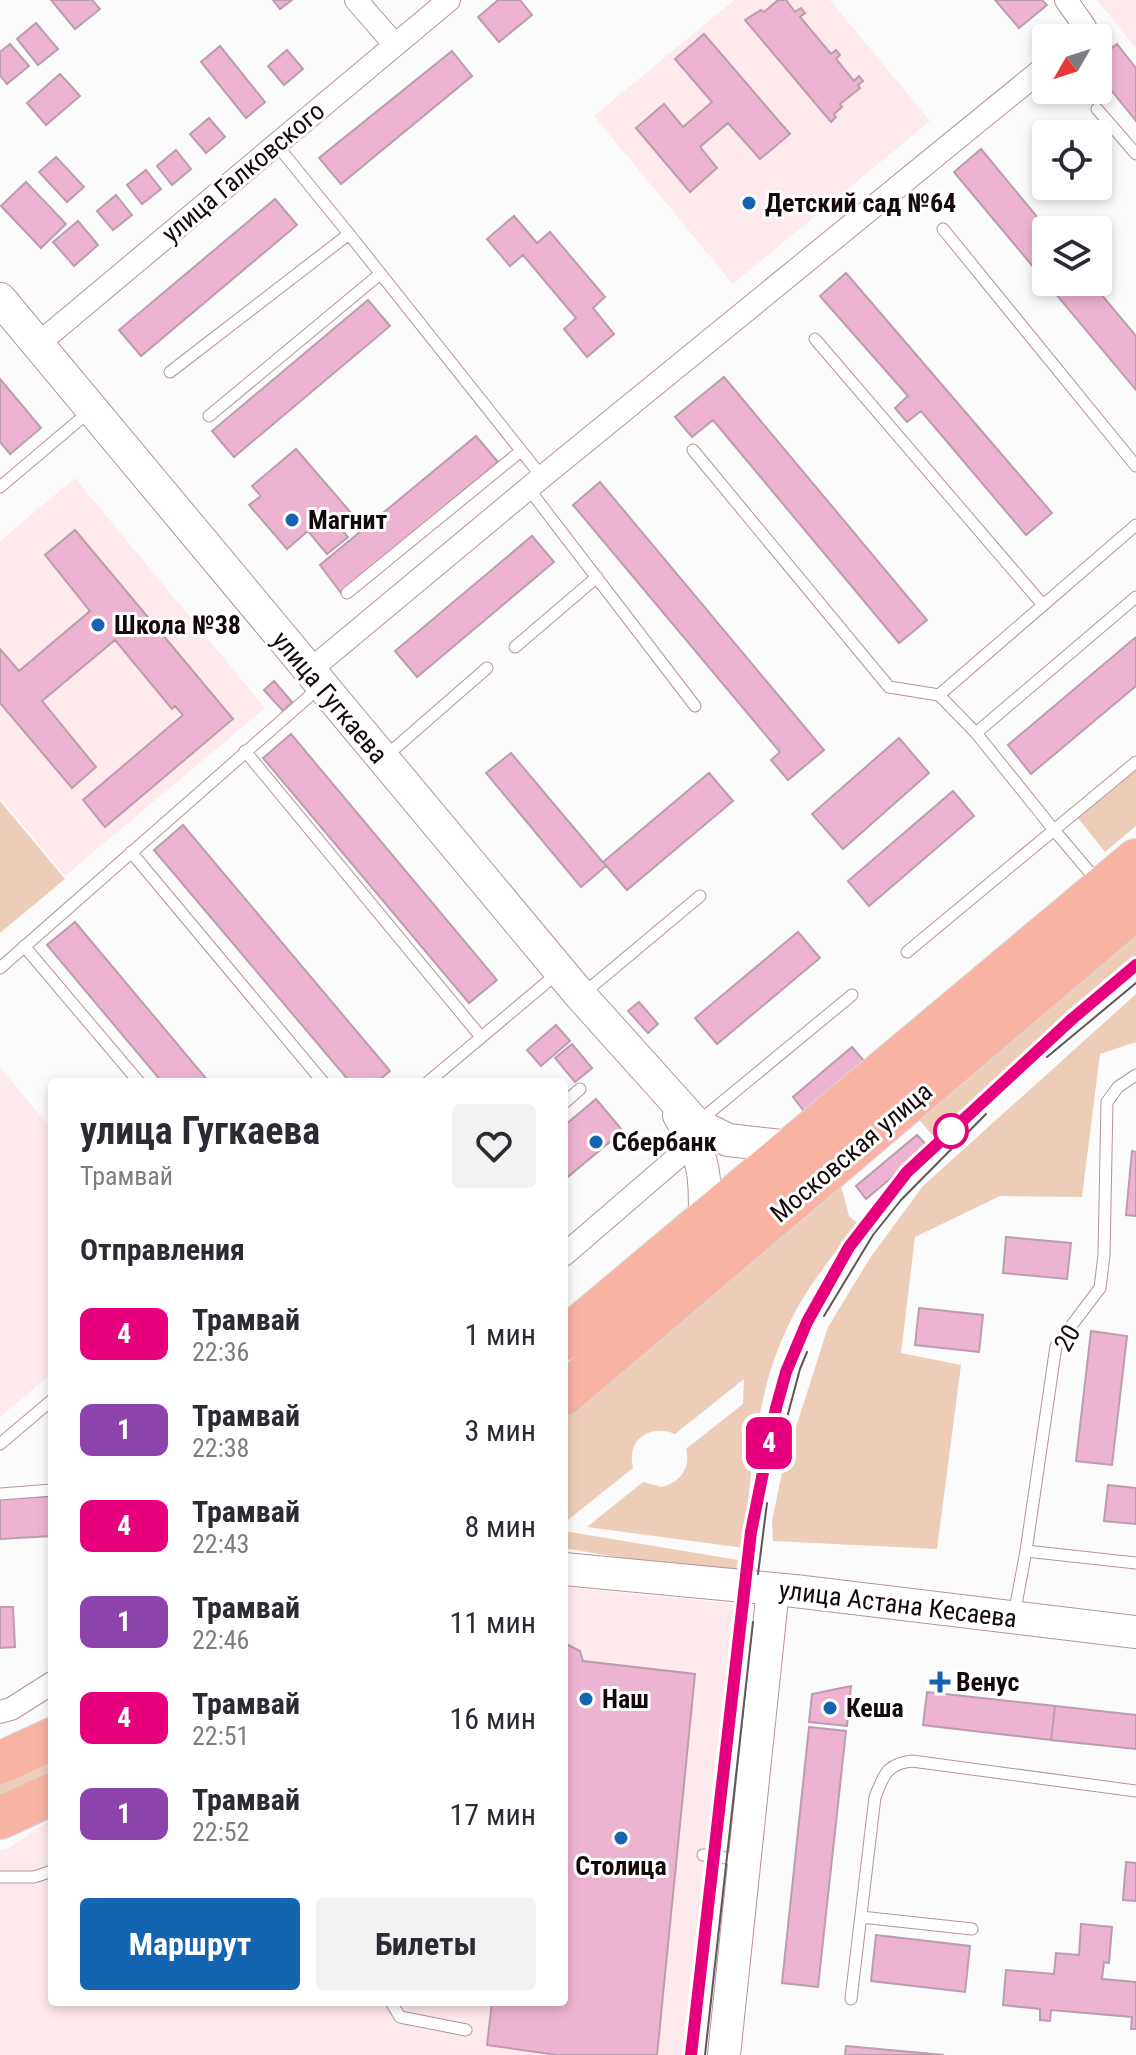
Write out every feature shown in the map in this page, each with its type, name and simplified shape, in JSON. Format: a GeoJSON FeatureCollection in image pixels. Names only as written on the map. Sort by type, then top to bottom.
{"type":"FeatureCollection","features":[{"type":"Feature","properties":{"kind":"highway","name":"Московская улица"},"geometry":{"type":"LineString","coordinates":[[568,1390],[1119,903],[1136,860]]}},
{"type":"Feature","properties":{"kind":"highway","name":"Московская улица"},"geometry":{"type":"LineString","coordinates":[[568,1336],[791,1147],[1119,903]]}},
{"type":"Feature","properties":{"kind":"highway"},"geometry":{"type":"LineString","coordinates":[[0,1763],[48,1741]]}},
{"type":"Feature","properties":{"kind":"highway"},"geometry":{"type":"LineString","coordinates":[[0,1818],[48,1796]]}},
{"type":"Feature","properties":{"kind":"street"},"geometry":{"type":"LineString","coordinates":[[356,0],[395,45]]}},
{"type":"Feature","properties":{"kind":"street","name":"улица Галковского"},"geometry":{"type":"LineString","coordinates":[[38,344],[449,0]]}},
{"type":"Feature","properties":{"kind":"street"},"geometry":{"type":"LineString","coordinates":[[1066,0],[1083,24]]}},
{"type":"Feature","properties":{"kind":"street"},"geometry":{"type":"LineString","coordinates":[[315,678],[535,482],[1032,77]]}},
{"type":"Feature","properties":{"kind":"street","name":"улица Гугкаева"},"geometry":{"type":"LineString","coordinates":[[0,299],[581,996],[665,1090],[695,1133],[705,1175],[705,1221]]}},
{"type":"Feature","properties":{"kind":"street"},"geometry":{"type":"LineString","coordinates":[[568,1251],[695,1133],[791,1147]]}},
{"type":"Feature","properties":{"kind":"street","name":"улица Астана Кесаева"},"geometry":{"type":"LineString","coordinates":[[568,1569],[773,1589],[1136,1632]]}},
{"type":"Feature","properties":{"kind":"street"},"geometry":{"type":"LineString","coordinates":[[724,2055],[773,1589]]}},
{"type":"Feature","properties":{"kind":"street"},"geometry":{"type":"LineString","coordinates":[[0,1712],[11,1709],[48,1686]]}},
{"type":"Feature","properties":{"kind":"lane"},"geometry":{"type":"LineString","coordinates":[[1097,109],[1136,154]]}},
{"type":"Feature","properties":{"kind":"lane"},"geometry":{"type":"LineString","coordinates":[[276,144],[521,451],[535,482],[597,577],[695,706]]}},
{"type":"Feature","properties":{"kind":"lane"},"geometry":{"type":"LineString","coordinates":[[943,229],[1136,466]]}},
{"type":"Feature","properties":{"kind":"lane"},"geometry":{"type":"LineString","coordinates":[[170,372],[349,234]]}},
{"type":"Feature","properties":{"kind":"lane"},"geometry":{"type":"LineString","coordinates":[[209,416],[380,274]]}},
{"type":"Feature","properties":{"kind":"lane"},"geometry":{"type":"LineString","coordinates":[[815,339],[1043,605]]}},
{"type":"Feature","properties":{"kind":"lane"},"geometry":{"type":"LineString","coordinates":[[2,480],[91,410]]}},
{"type":"Feature","properties":{"kind":"lane"},"geometry":{"type":"LineString","coordinates":[[693,450],[889,687],[939,695],[976,733],[1054,830],[1119,903]]}},
{"type":"Feature","properties":{"kind":"lane"},"geometry":{"type":"LineString","coordinates":[[347,593],[521,451]]}},
{"type":"Feature","properties":{"kind":"lane"},"geometry":{"type":"LineString","coordinates":[[939,695],[1136,525]]}},
{"type":"Feature","properties":{"kind":"lane"},"geometry":{"type":"LineString","coordinates":[[515,647],[597,577]]}},
{"type":"Feature","properties":{"kind":"lane"},"geometry":{"type":"LineString","coordinates":[[976,733],[1136,597]]}},
{"type":"Feature","properties":{"kind":"lane"},"geometry":{"type":"LineString","coordinates":[[382,759],[487,668]]}},
{"type":"Feature","properties":{"kind":"lane"},"geometry":{"type":"LineString","coordinates":[[0,968],[245,751],[315,678]]}},
{"type":"Feature","properties":{"kind":"lane"},"geometry":{"type":"LineString","coordinates":[[245,751],[481,1037]]}},
{"type":"Feature","properties":{"kind":"lane"},"geometry":{"type":"LineString","coordinates":[[907,952],[1136,762]]}},
{"type":"Feature","properties":{"kind":"lane"},"geometry":{"type":"LineString","coordinates":[[131,852],[320,1078]]}},
{"type":"Feature","properties":{"kind":"lane"},"geometry":{"type":"LineString","coordinates":[[581,996],[700,896]]}},
{"type":"Feature","properties":{"kind":"lane"},"geometry":{"type":"LineString","coordinates":[[24,946],[136,1078]]}},
{"type":"Feature","properties":{"kind":"lane"},"geometry":{"type":"LineString","coordinates":[[433,1078],[560,971]]}},
{"type":"Feature","properties":{"kind":"lane"},"geometry":{"type":"LineString","coordinates":[[695,1133],[852,995]]}},
{"type":"Feature","properties":{"kind":"lane","name":"20"},"geometry":{"type":"LineString","coordinates":[[1013,1617],[1026,1551],[1056,1346],[1100,1288],[1104,1255],[1107,1102],[1118,1087],[1136,1075]]}},
{"type":"Feature","properties":{"kind":"lane"},"geometry":{"type":"LineString","coordinates":[[568,1100],[580,1089]]}},
{"type":"Feature","properties":{"kind":"lane"},"geometry":{"type":"LineString","coordinates":[[0,1444],[48,1403]]}},
{"type":"Feature","properties":{"kind":"lane"},"geometry":{"type":"LineString","coordinates":[[0,1494],[48,1490]]}},
{"type":"Feature","properties":{"kind":"lane"},"geometry":{"type":"LineString","coordinates":[[1026,1551],[1136,1563]]}},
{"type":"Feature","properties":{"kind":"lane"},"geometry":{"type":"LineString","coordinates":[[851,1999],[875,1797],[888,1770],[898,1763],[912,1761],[1136,1791]]}},
{"type":"Feature","properties":{"kind":"lane"},"geometry":{"type":"LineString","coordinates":[[703,1855],[746,1861]]}},
{"type":"Feature","properties":{"kind":"lane"},"geometry":{"type":"LineString","coordinates":[[0,1877],[34,1877],[48,1872]]}},
{"type":"Feature","properties":{"kind":"lane"},"geometry":{"type":"LineString","coordinates":[[861,1917],[972,1929]]}},
{"type":"Feature","properties":{"kind":"lane"},"geometry":{"type":"LineString","coordinates":[[393,2006],[400,2017],[466,2030]]}},
{"type":"Feature","properties":{"kind":"shaded area","name":"Детский сад №64"},"geometry":{"type":"Polygon","coordinates":[[[734,0],[830,0],[930,121],[733,284],[594,116],[734,0]]]}},
{"type":"Feature","properties":{"kind":"shaded area"},"geometry":{"type":"Polygon","coordinates":[[[1097,0],[1136,0],[1136,48],[1097,0]]]}},
{"type":"Feature","properties":{"kind":"shaded area","name":"Школа №38"},"geometry":{"type":"Polygon","coordinates":[[[75,478],[265,708],[65,876],[0,798],[0,541],[75,478]]]}},
{"type":"Feature","properties":{"kind":"shaded area"},"geometry":{"type":"Polygon","coordinates":[[[1136,770],[1136,826],[1105,852],[1078,818],[1136,770]]]}},
{"type":"Feature","properties":{"kind":"shaded area"},"geometry":{"type":"Polygon","coordinates":[[[0,801],[65,879],[0,933],[0,801]]]}},
{"type":"Feature","properties":{"kind":"shaded area"},"geometry":{"type":"Polygon","coordinates":[[[1136,919],[1136,958],[1038,1040],[1041,1044],[933,1136],[911,1110],[1136,919]]]}},
{"type":"Feature","properties":{"kind":"shaded area"},"geometry":{"type":"Polygon","coordinates":[[[1136,994],[1136,1042],[1100,1054],[1082,1197],[1000,1196],[915,1237],[901,1353],[961,1365],[937,1549],[773,1541],[772,1521],[783,1468],[828,1327],[870,1258],[923,1186],[1136,994]]]}},
{"type":"Feature","properties":{"kind":"shaded area"},"geometry":{"type":"Polygon","coordinates":[[[0,1067],[48,1125],[48,1376],[0,1417],[0,1067]]]}},
{"type":"Feature","properties":{"kind":"shaded area"},"geometry":{"type":"Polygon","coordinates":[[[840,1182],[849,1216],[858,1224],[803,1299],[777,1352],[756,1435],[744,1548],[587,1527],[643,1482],[662,1487],[679,1478],[686,1468],[686,1449],[743,1404],[744,1379],[675,1434],[656,1431],[642,1437],[633,1450],[633,1468],[568,1520],[568,1408],[840,1182]]]}},
{"type":"Feature","properties":{"kind":"shaded area"},"geometry":{"type":"Polygon","coordinates":[[[568,1532],[738,1560],[735,1577],[568,1549],[568,1532]]]}},
{"type":"Feature","properties":{"kind":"shaded area"},"geometry":{"type":"Polygon","coordinates":[[[568,1587],[739,1604],[686,2055],[0,2055],[0,1850],[9,1848],[48,1821],[48,2006],[568,2006],[568,1587]]]}},
{"type":"Feature","properties":{"kind":"shaded area"},"geometry":{"type":"Polygon","coordinates":[[[48,1757],[48,1780],[0,1801],[0,1779],[48,1757]]]}},
{"type":"Feature","properties":{"kind":"building"},"geometry":{"type":"Polygon","coordinates":[[[51,0],[92,0],[100,9],[75,29],[51,0]]]}},
{"type":"Feature","properties":{"kind":"building"},"geometry":{"type":"Polygon","coordinates":[[[273,0],[292,0],[280,9],[273,0]]]}},
{"type":"Feature","properties":{"kind":"building"},"geometry":{"type":"Polygon","coordinates":[[[498,0],[520,0],[532,15],[499,42],[478,17],[498,0]]]}},
{"type":"Feature","properties":{"kind":"building"},"geometry":{"type":"Polygon","coordinates":[[[778,0],[786,0],[795,12],[801,8],[805,13],[800,17],[831,54],[836,50],[840,55],[836,59],[854,81],[859,76],[863,81],[858,85],[860,88],[840,104],[842,107],[831,122],[745,20],[761,10],[764,12],[778,0]]]}},
{"type":"Feature","properties":{"kind":"building"},"geometry":{"type":"Polygon","coordinates":[[[995,0],[1042,0],[1047,5],[1019,28],[995,0]]]}},
{"type":"Feature","properties":{"kind":"building"},"geometry":{"type":"Polygon","coordinates":[[[36,23],[58,49],[38,65],[17,39],[36,23]]]}},
{"type":"Feature","properties":{"kind":"building"},"geometry":{"type":"Polygon","coordinates":[[[704,34],[790,134],[760,159],[728,123],[700,147],[717,168],[690,192],[636,128],[664,104],[683,127],[712,102],[675,59],[704,34]]]}},
{"type":"Feature","properties":{"kind":"building"},"geometry":{"type":"Polygon","coordinates":[[[10,44],[29,66],[7,84],[0,75],[0,52],[10,44]]]}},
{"type":"Feature","properties":{"kind":"building"},"geometry":{"type":"Polygon","coordinates":[[[1117,44],[1136,68],[1136,121],[1112,91],[1112,48],[1117,44]]]}},
{"type":"Feature","properties":{"kind":"building"},"geometry":{"type":"Polygon","coordinates":[[[220,46],[265,102],[246,118],[201,62],[220,46]]]}},
{"type":"Feature","properties":{"kind":"building"},"geometry":{"type":"Polygon","coordinates":[[[287,50],[303,69],[284,85],[268,66],[287,50]]]}},
{"type":"Feature","properties":{"kind":"building"},"geometry":{"type":"Polygon","coordinates":[[[452,51],[472,76],[341,184],[319,158],[452,51]]]}},
{"type":"Feature","properties":{"kind":"building"},"geometry":{"type":"Polygon","coordinates":[[[60,74],[80,96],[46,125],[27,103],[60,74]]]}},
{"type":"Feature","properties":{"kind":"building"},"geometry":{"type":"Polygon","coordinates":[[[209,118],[225,137],[206,153],[190,134],[209,118]]]}},
{"type":"Feature","properties":{"kind":"building"},"geometry":{"type":"Polygon","coordinates":[[[981,149],[1036,216],[1032,216],[1032,265],[954,172],[981,149]]]}},
{"type":"Feature","properties":{"kind":"building"},"geometry":{"type":"Polygon","coordinates":[[[176,150],[191,169],[172,185],[157,166],[176,150]]]}},
{"type":"Feature","properties":{"kind":"building"},"geometry":{"type":"Polygon","coordinates":[[[56,157],[84,187],[67,202],[39,172],[56,157]]]}},
{"type":"Feature","properties":{"kind":"building"},"geometry":{"type":"Polygon","coordinates":[[[146,170],[161,189],[142,204],[127,185],[146,170]]]}},
{"type":"Feature","properties":{"kind":"building"},"geometry":{"type":"Polygon","coordinates":[[[26,182],[66,224],[41,248],[1,206],[26,182]]]}},
{"type":"Feature","properties":{"kind":"building"},"geometry":{"type":"Polygon","coordinates":[[[116,195],[132,215],[113,230],[97,211],[116,195]]]}},
{"type":"Feature","properties":{"kind":"building"},"geometry":{"type":"Polygon","coordinates":[[[275,199],[297,225],[141,356],[119,330],[275,199]]]}},
{"type":"Feature","properties":{"kind":"building"},"geometry":{"type":"Polygon","coordinates":[[[514,216],[537,243],[550,232],[605,297],[593,308],[614,334],[587,357],[564,329],[576,318],[523,255],[510,266],[487,239],[514,216]]]}},
{"type":"Feature","properties":{"kind":"building"},"geometry":{"type":"Polygon","coordinates":[[[78,221],[98,245],[74,266],[53,242],[78,221]]]}},
{"type":"Feature","properties":{"kind":"building"},"geometry":{"type":"Polygon","coordinates":[[[846,273],[1052,513],[1026,535],[921,411],[907,422],[895,408],[908,396],[820,296],[846,273]]]}},
{"type":"Feature","properties":{"kind":"building"},"geometry":{"type":"Polygon","coordinates":[[[1058,296],[1103,296],[1136,336],[1136,390],[1058,296]]]}},
{"type":"Feature","properties":{"kind":"building"},"geometry":{"type":"Polygon","coordinates":[[[368,300],[390,326],[234,457],[212,431],[368,300]]]}},
{"type":"Feature","properties":{"kind":"building"},"geometry":{"type":"Polygon","coordinates":[[[724,377],[927,620],[899,643],[713,420],[692,437],[675,417],[724,377]]]}},
{"type":"Feature","properties":{"kind":"building"},"geometry":{"type":"Polygon","coordinates":[[[0,379],[41,428],[10,454],[0,442],[0,379]]]}},
{"type":"Feature","properties":{"kind":"building"},"geometry":{"type":"Polygon","coordinates":[[[476,436],[498,462],[341,593],[320,565],[476,436]]]}},
{"type":"Feature","properties":{"kind":"building"},"geometry":{"type":"Polygon","coordinates":[[[296,449],[352,514],[339,526],[348,537],[327,554],[308,531],[287,549],[249,505],[261,496],[252,486],[296,449]]]}},
{"type":"Feature","properties":{"kind":"building"},"geometry":{"type":"Polygon","coordinates":[[[600,482],[824,750],[788,780],[771,760],[780,752],[573,505],[600,482]]]}},
{"type":"Feature","properties":{"kind":"building"},"geometry":{"type":"Polygon","coordinates":[[[75,530],[233,719],[105,827],[83,800],[183,715],[175,706],[172,709],[115,640],[42,701],[96,767],[72,788],[0,703],[0,649],[19,671],[90,611],[45,555],[75,530]]]}},
{"type":"Feature","properties":{"kind":"building"},"geometry":{"type":"Polygon","coordinates":[[[532,536],[554,562],[417,677],[395,651],[532,536]]]}},
{"type":"Feature","properties":{"kind":"building"},"geometry":{"type":"Polygon","coordinates":[[[1136,637],[1136,686],[1031,774],[1008,745],[1136,637]]]}},
{"type":"Feature","properties":{"kind":"building"},"geometry":{"type":"Polygon","coordinates":[[[274,681],[292,702],[283,711],[264,690],[274,681]]]}},
{"type":"Feature","properties":{"kind":"building"},"geometry":{"type":"Polygon","coordinates":[[[291,734],[497,980],[469,1003],[263,758],[291,734]]]}},
{"type":"Feature","properties":{"kind":"building"},"geometry":{"type":"Polygon","coordinates":[[[899,738],[929,773],[843,849],[812,814],[899,738]]]}},
{"type":"Feature","properties":{"kind":"building"},"geometry":{"type":"Polygon","coordinates":[[[511,753],[606,866],[581,887],[486,773],[511,753]]]}},
{"type":"Feature","properties":{"kind":"building"},"geometry":{"type":"Polygon","coordinates":[[[709,773],[733,801],[627,890],[603,862],[709,773]]]}},
{"type":"Feature","properties":{"kind":"building"},"geometry":{"type":"Polygon","coordinates":[[[953,791],[974,816],[869,906],[848,881],[953,791]]]}},
{"type":"Feature","properties":{"kind":"building"},"geometry":{"type":"Polygon","coordinates":[[[183,825],[390,1071],[382,1078],[347,1078],[154,850],[183,825]]]}},
{"type":"Feature","properties":{"kind":"building"},"geometry":{"type":"Polygon","coordinates":[[[75,922],[206,1078],[159,1078],[47,945],[75,922]]]}},
{"type":"Feature","properties":{"kind":"building"},"geometry":{"type":"Polygon","coordinates":[[[798,932],[820,958],[717,1044],[695,1018],[798,932]]]}},
{"type":"Feature","properties":{"kind":"building"},"geometry":{"type":"Polygon","coordinates":[[[639,1002],[658,1024],[648,1033],[628,1011],[639,1002]]]}},
{"type":"Feature","properties":{"kind":"building"},"geometry":{"type":"Polygon","coordinates":[[[556,1025],[570,1041],[541,1066],[527,1050],[556,1025]]]}},
{"type":"Feature","properties":{"kind":"building"},"geometry":{"type":"Polygon","coordinates":[[[572,1044],[592,1068],[575,1082],[555,1058],[572,1044]]]}},
{"type":"Feature","properties":{"kind":"building"},"geometry":{"type":"Polygon","coordinates":[[[852,1047],[864,1061],[804,1111],[793,1097],[852,1047]]]}},
{"type":"Feature","properties":{"kind":"building"},"geometry":{"type":"Polygon","coordinates":[[[596,1099],[623,1131],[568,1177],[568,1123],[596,1099]]]}},
{"type":"Feature","properties":{"kind":"building"},"geometry":{"type":"Polygon","coordinates":[[[917,1135],[928,1147],[866,1199],[856,1186],[917,1135]]]}},
{"type":"Feature","properties":{"kind":"building"},"geometry":{"type":"Polygon","coordinates":[[[1132,1151],[1136,1152],[1136,1216],[1126,1215],[1132,1151]]]}},
{"type":"Feature","properties":{"kind":"building"},"geometry":{"type":"Polygon","coordinates":[[[1006,1237],[1071,1243],[1067,1279],[1003,1273],[1006,1237]]]}},
{"type":"Feature","properties":{"kind":"building"},"geometry":{"type":"Polygon","coordinates":[[[919,1308],[983,1315],[979,1352],[915,1345],[919,1308]]]}},
{"type":"Feature","properties":{"kind":"building"},"geometry":{"type":"Polygon","coordinates":[[[1091,1331],[1127,1336],[1112,1465],[1076,1461],[1091,1331]]]}},
{"type":"Feature","properties":{"kind":"building"},"geometry":{"type":"Polygon","coordinates":[[[1108,1485],[1136,1488],[1136,1524],[1104,1521],[1108,1485]]]}},
{"type":"Feature","properties":{"kind":"building"},"geometry":{"type":"Polygon","coordinates":[[[48,1496],[48,1536],[0,1539],[0,1499],[48,1496]]]}},
{"type":"Feature","properties":{"kind":"building"},"geometry":{"type":"Polygon","coordinates":[[[0,1607],[13,1607],[15,1647],[0,1648],[0,1607]]]}},
{"type":"Feature","properties":{"kind":"building","name":"Столица"},"geometry":{"type":"Polygon","coordinates":[[[568,1645],[580,1651],[583,1661],[695,1674],[657,2055],[557,2055],[487,2045],[492,2006],[568,2006],[568,1645]]]}},
{"type":"Feature","properties":{"kind":"building","name":"Кеша"},"geometry":{"type":"Polygon","coordinates":[[[851,1686],[847,1726],[809,1722],[812,1694],[851,1686]]]}},
{"type":"Feature","properties":{"kind":"building"},"geometry":{"type":"Polygon","coordinates":[[[927,1692],[1055,1706],[1051,1740],[923,1725],[927,1692]]]}},
{"type":"Feature","properties":{"kind":"building"},"geometry":{"type":"Polygon","coordinates":[[[1055,1706],[1136,1715],[1136,1749],[1051,1740],[1055,1706]]]}},
{"type":"Feature","properties":{"kind":"building"},"geometry":{"type":"Polygon","coordinates":[[[809,1727],[846,1731],[818,1987],[782,1983],[809,1727]]]}},
{"type":"Feature","properties":{"kind":"building"},"geometry":{"type":"Polygon","coordinates":[[[1126,1862],[1136,1863],[1136,1901],[1123,1900],[1126,1862]]]}},
{"type":"Feature","properties":{"kind":"building"},"geometry":{"type":"Polygon","coordinates":[[[1081,1924],[1112,1927],[1109,1963],[1104,1962],[1102,1979],[1136,1982],[1136,2029],[1131,2029],[1132,2017],[1051,2010],[1050,2021],[1040,2020],[1040,2009],[1003,2005],[1006,1970],[1054,1974],[1056,1953],[1079,1955],[1081,1924]]]}},
{"type":"Feature","properties":{"kind":"building"},"geometry":{"type":"Polygon","coordinates":[[[876,1935],[970,1946],[965,1992],[871,1981],[876,1935]]]}},
{"type":"Feature","properties":{"kind":"building"},"geometry":{"type":"Polygon","coordinates":[[[846,2046],[944,2055],[845,2055],[846,2046]]]}},
{"type":"Feature","properties":{"kind":"tram line"},"geometry":{"type":"LineString","coordinates":[[691,2055],[751,1532],[786,1372],[807,1322],[849,1247],[907,1172],[1072,1019],[1136,965]]}},
{"type":"Feature","properties":{"kind":"tram line","name":"4"},"geometry":{"type":"LineString","coordinates":[[691,2055],[751,1532],[786,1372],[807,1322],[849,1247],[907,1172],[1072,1019],[1136,965]]}},
{"type":"Feature","properties":{"kind":"tram line"},"geometry":{"type":"LineString","coordinates":[[1047,1057],[1136,983]]}},
{"type":"Feature","properties":{"kind":"tram line"},"geometry":{"type":"LineString","coordinates":[[824,1316],[873,1235],[901,1200],[986,1114]]}},
{"type":"Feature","properties":{"kind":"tram line"},"geometry":{"type":"LineString","coordinates":[[781,1440],[807,1352]]}},
{"type":"Feature","properties":{"kind":"tram line"},"geometry":{"type":"LineString","coordinates":[[758,1574],[767,1503]]}},
{"type":"Feature","properties":{"kind":"tram line"},"geometry":{"type":"LineString","coordinates":[[705,2055],[753,1622]]}},
{"type":"Feature","properties":{"kind":"place","name":"Детский сад №64"},"geometry":{"type":"Point","coordinates":[749,203]}},
{"type":"Feature","properties":{"kind":"place","name":"Магнит"},"geometry":{"type":"Point","coordinates":[292,520]}},
{"type":"Feature","properties":{"kind":"place","name":"Школа №38"},"geometry":{"type":"Point","coordinates":[98,625]}},
{"type":"Feature","properties":{"kind":"place","name":"Сбербанк"},"geometry":{"type":"Point","coordinates":[596,1142]}},
{"type":"Feature","properties":{"kind":"place","name":"Венус"},"geometry":{"type":"Point","coordinates":[940,1682]}},
{"type":"Feature","properties":{"kind":"place","name":"Наш"},"geometry":{"type":"Point","coordinates":[586,1699]}},
{"type":"Feature","properties":{"kind":"place","name":"Кеша"},"geometry":{"type":"Point","coordinates":[830,1708]}},
{"type":"Feature","properties":{"kind":"place","name":"Столица"},"geometry":{"type":"Point","coordinates":[621,1838]}}]}
